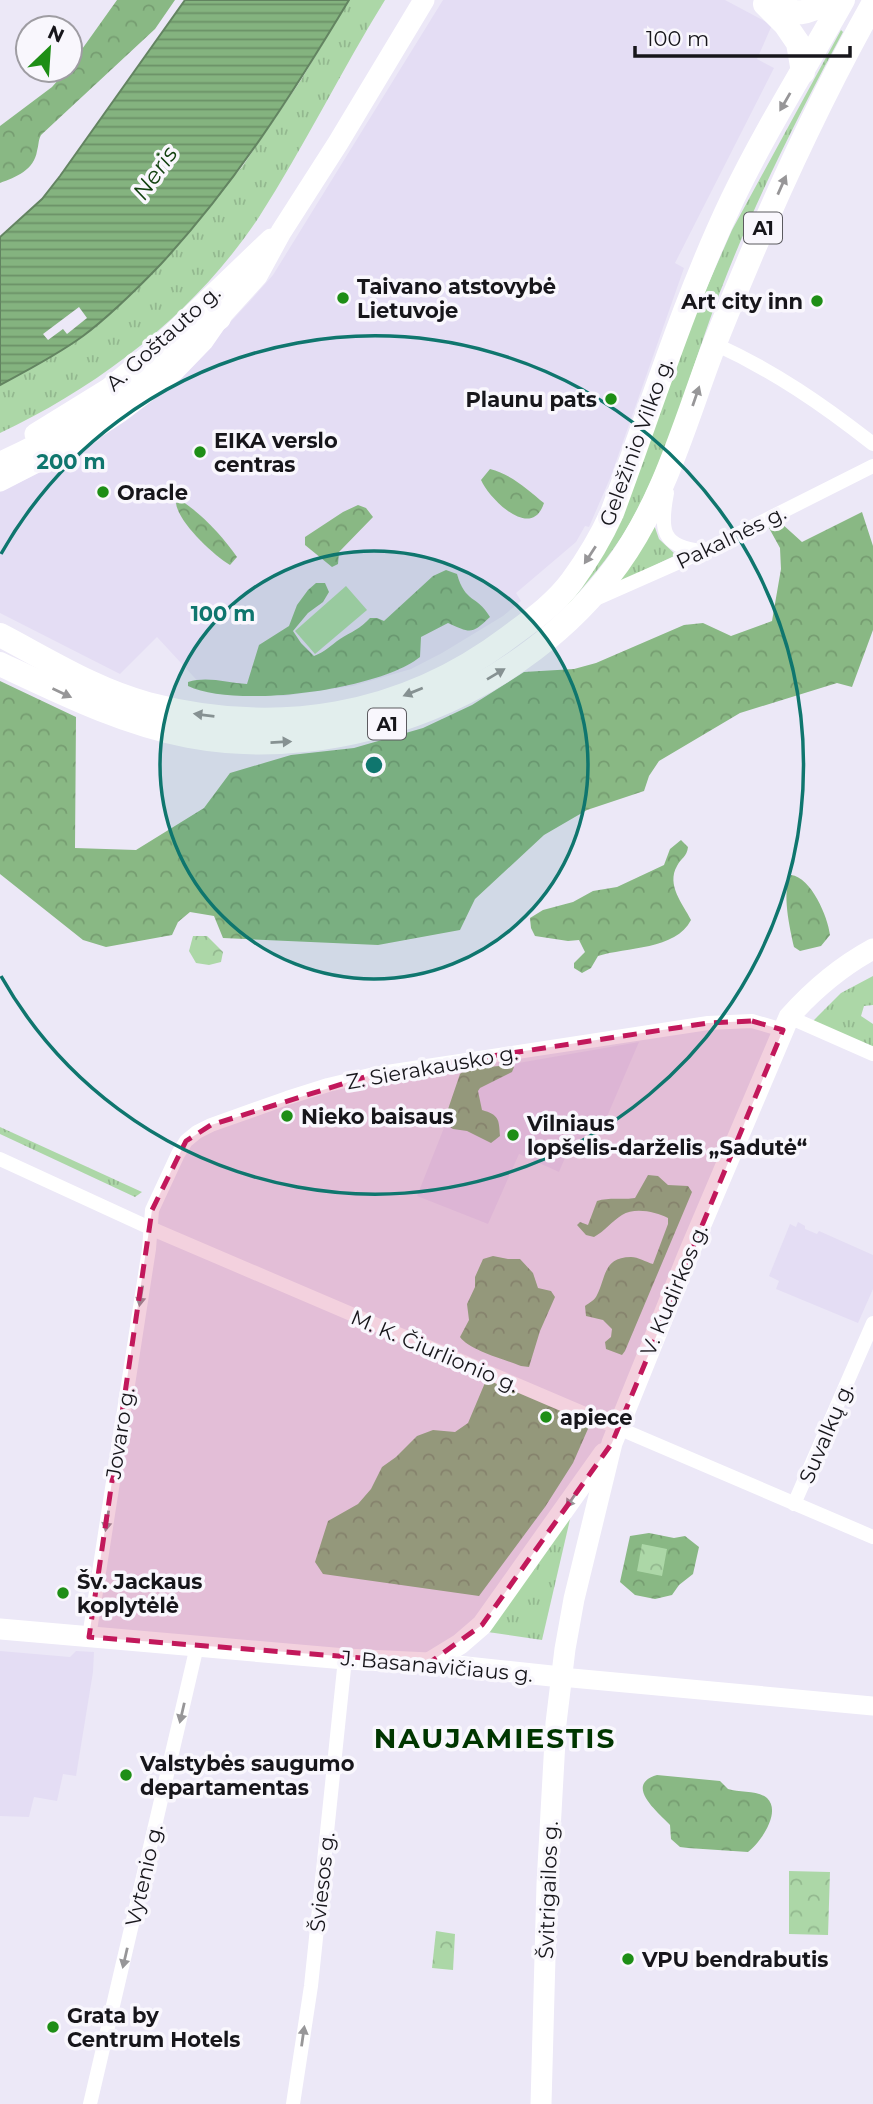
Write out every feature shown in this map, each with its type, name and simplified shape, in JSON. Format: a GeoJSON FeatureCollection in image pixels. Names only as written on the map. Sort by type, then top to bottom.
{"type":"FeatureCollection","features":[{"type":"Feature","properties":{"kind":"highway"},"geometry":{"type":"LineString","coordinates":[[761,2],[799,14],[812,12],[828,0]]}},
{"type":"Feature","properties":{"kind":"highway","name":"Geležinio Vilko g."},"geometry":{"type":"LineString","coordinates":[[0,635],[107,690],[146,703],[235,719],[272,720],[316,718],[361,709],[421,689],[491,651],[545,611],[570,583],[601,536],[612,513],[668,355],[732,201],[764,138],[843,0]]}},
{"type":"Feature","properties":{"kind":"highway"},"geometry":{"type":"LineString","coordinates":[[761,2],[786,24],[799,43],[803,72]]}},
{"type":"Feature","properties":{"kind":"highway","name":"Geležinio Vilko g."},"geometry":{"type":"LineString","coordinates":[[0,664],[102,712],[140,724],[190,736],[235,742],[271,743],[315,740],[365,731],[398,721],[465,693],[506,668],[559,629],[586,603],[618,563],[654,500],[674,460],[715,344],[793,158],[873,4]]}},
{"type":"Feature","properties":{"kind":"highway"},"geometry":{"type":"LineString","coordinates":[[0,464],[12,453],[73,428],[134,385],[199,330],[219,318]]}},
{"type":"Feature","properties":{"kind":"main road","name":"A. Goštauto g."},"geometry":{"type":"LineString","coordinates":[[0,481],[56,453],[120,412],[174,371],[203,341],[219,318],[257,275],[424,0]]}},
{"type":"Feature","properties":{"kind":"main road"},"geometry":{"type":"LineString","coordinates":[[838,0],[873,27]]}},
{"type":"Feature","properties":{"kind":"main road","name":"A. Goštauto g."},"geometry":{"type":"LineString","coordinates":[[12,453],[108,389],[153,352],[252,255],[281,232]]}},
{"type":"Feature","properties":{"kind":"main road","name":"V. Kudirkos g."},"geometry":{"type":"LineString","coordinates":[[561,1677],[574,1600],[615,1436],[786,1023],[812,991],[873,949]]}},
{"type":"Feature","properties":{"kind":"main road"},"geometry":{"type":"LineString","coordinates":[[429,1663],[460,1644],[482,1625],[615,1436]]}},
{"type":"Feature","properties":{"kind":"main road","name":"J. Basanavičiaus g."},"geometry":{"type":"LineString","coordinates":[[0,1629],[345,1659],[429,1663],[873,1706]]}},
{"type":"Feature","properties":{"kind":"main road","name":"Švitrigailos g."},"geometry":{"type":"LineString","coordinates":[[541,2104],[548,1870],[561,1677]]}},
{"type":"Feature","properties":{"kind":"street"},"geometry":{"type":"LineString","coordinates":[[715,344],[757,363],[802,391],[873,444]]}},
{"type":"Feature","properties":{"kind":"street","name":"Geležinio Vilko g."},"geometry":{"type":"LineString","coordinates":[[674,460],[663,514],[665,533],[680,547],[704,551]]}},
{"type":"Feature","properties":{"kind":"street","name":"Pakalnės g."},"geometry":{"type":"LineString","coordinates":[[586,603],[704,551],[873,466]]}},
{"type":"Feature","properties":{"kind":"street","name":"Z. Sierakausko g."},"geometry":{"type":"LineString","coordinates":[[150,1228],[152,1209],[178,1154],[186,1141],[197,1132],[328,1085],[403,1070],[708,1023],[786,1023],[873,1054]]}},
{"type":"Feature","properties":{"kind":"street","name":"M. K. Čiurlionio g."},"geometry":{"type":"LineString","coordinates":[[0,1159],[615,1436],[873,1537]]}},
{"type":"Feature","properties":{"kind":"street","name":"Jovaro g."},"geometry":{"type":"LineString","coordinates":[[89,1637],[150,1228]]}},
{"type":"Feature","properties":{"kind":"street","name":"Suvalkų g."},"geometry":{"type":"LineString","coordinates":[[794,1504],[873,1323]]}},
{"type":"Feature","properties":{"kind":"street","name":"Vytenio g."},"geometry":{"type":"LineString","coordinates":[[90,2104],[197,1646]]}},
{"type":"Feature","properties":{"kind":"street","name":"Šviesos g."},"geometry":{"type":"LineString","coordinates":[[293,2104],[311,1986],[345,1659]]}},
{"type":"Feature","properties":{"kind":"highlighted area"},"geometry":{"type":"Polygon","coordinates":[[[752,1021],[783,1030],[612,1443],[482,1625],[429,1663],[89,1637],[152,1210],[186,1141],[211,1125],[374,1074],[708,1023],[752,1021]]]}},
{"type":"Feature","properties":{"kind":"shaded area"},"geometry":{"type":"Polygon","coordinates":[[[443,0],[725,0],[772,25],[757,59],[774,68],[675,263],[684,268],[611,476],[589,527],[585,526],[576,542],[516,593],[521,601],[503,616],[411,669],[353,686],[284,696],[205,689],[157,637],[120,674],[0,613],[0,492],[100,440],[101,432],[225,328],[250,301],[273,275],[443,0]]]}},
{"type":"Feature","properties":{"kind":"shaded area","name":"Vilniaus lopšelis-darželis „Sadutė“"},"geometry":{"type":"Polygon","coordinates":[[[639,1042],[603,1126],[571,1144],[559,1172],[519,1154],[488,1224],[417,1196],[466,1072],[639,1042]]]}},
{"type":"Feature","properties":{"kind":"shaded area"},"geometry":{"type":"Polygon","coordinates":[[[798,1222],[805,1226],[805,1229],[817,1234],[819,1231],[873,1255],[873,1289],[858,1323],[776,1289],[779,1281],[769,1276],[790,1224],[796,1227],[798,1222]]]}},
{"type":"Feature","properties":{"kind":"shaded area"},"geometry":{"type":"Polygon","coordinates":[[[0,1651],[70,1657],[76,1651],[94,1652],[76,1776],[63,1774],[57,1801],[34,1797],[29,1817],[0,1816],[0,1651]]]}},
{"type":"Feature","properties":{"kind":"green space"},"geometry":{"type":"Polygon","coordinates":[[[117,0],[175,0],[155,29],[41,135],[35,158],[28,168],[0,183],[0,126],[55,84],[84,84],[84,46],[117,0]]]}},
{"type":"Feature","properties":{"kind":"green space"},"geometry":{"type":"Polygon","coordinates":[[[349,0],[385,0],[276,190],[234,252],[206,284],[144,343],[75,392],[0,433],[0,385],[83,336],[128,298],[242,167],[301,80],[349,0]]]}},
{"type":"Feature","properties":{"kind":"green space"},"geometry":{"type":"Polygon","coordinates":[[[841,30],[843,32],[777,160],[733,259],[649,485],[621,537],[567,606],[732,230],[841,30]]]}},
{"type":"Feature","properties":{"kind":"green space"},"geometry":{"type":"Polygon","coordinates":[[[490,469],[512,479],[544,503],[538,514],[521,518],[502,506],[481,480],[490,469]]]}},
{"type":"Feature","properties":{"kind":"green space"},"geometry":{"type":"Polygon","coordinates":[[[182,501],[219,534],[237,557],[230,565],[189,528],[178,511],[176,503],[182,501]]]}},
{"type":"Feature","properties":{"kind":"green space"},"geometry":{"type":"Polygon","coordinates":[[[358,505],[366,508],[373,517],[339,552],[338,564],[332,567],[305,545],[305,537],[358,505]]]}},
{"type":"Feature","properties":{"kind":"green space"},"geometry":{"type":"Polygon","coordinates":[[[862,512],[873,546],[873,630],[852,687],[837,683],[740,713],[659,761],[649,776],[644,791],[587,810],[544,835],[475,899],[460,930],[378,945],[223,938],[214,916],[190,912],[178,922],[172,935],[106,947],[83,940],[0,874],[0,681],[76,717],[75,848],[136,850],[204,808],[230,773],[291,755],[354,748],[423,728],[472,705],[524,672],[574,669],[596,663],[684,625],[703,623],[731,636],[772,621],[781,569],[780,548],[769,528],[781,523],[802,542],[862,512]]]}},
{"type":"Feature","properties":{"kind":"green space"},"geometry":{"type":"Polygon","coordinates":[[[653,522],[659,539],[676,555],[608,588],[653,522]]]}},
{"type":"Feature","properties":{"kind":"green space"},"geometry":{"type":"Polygon","coordinates":[[[446,570],[457,574],[464,590],[490,617],[471,630],[448,623],[421,637],[420,657],[400,669],[341,687],[272,696],[210,693],[188,686],[188,682],[203,680],[247,684],[259,645],[289,626],[297,605],[316,583],[325,583],[329,592],[323,602],[308,613],[293,631],[314,656],[370,618],[384,621],[433,576],[446,570]]]}},
{"type":"Feature","properties":{"kind":"green space"},"geometry":{"type":"Polygon","coordinates":[[[346,586],[367,610],[315,654],[295,631],[346,586]]]}},
{"type":"Feature","properties":{"kind":"green space"},"geometry":{"type":"Polygon","coordinates":[[[681,840],[688,847],[677,866],[673,880],[691,920],[684,930],[674,937],[649,946],[598,956],[591,968],[582,973],[574,968],[574,963],[585,952],[579,940],[535,936],[530,918],[543,910],[573,902],[593,891],[617,887],[664,865],[670,849],[681,840]]]}},
{"type":"Feature","properties":{"kind":"green space"},"geometry":{"type":"Polygon","coordinates":[[[791,875],[798,877],[812,890],[826,918],[830,935],[821,946],[800,951],[794,947],[786,900],[791,875]]]}},
{"type":"Feature","properties":{"kind":"green space"},"geometry":{"type":"Polygon","coordinates":[[[193,936],[207,936],[223,952],[221,962],[209,965],[196,963],[189,951],[193,936]]]}},
{"type":"Feature","properties":{"kind":"green space"},"geometry":{"type":"Polygon","coordinates":[[[873,976],[873,1005],[864,1006],[861,1016],[873,1024],[873,1047],[813,1021],[841,993],[873,976]]]}},
{"type":"Feature","properties":{"kind":"green space"},"geometry":{"type":"Polygon","coordinates":[[[511,1065],[514,1067],[512,1072],[478,1091],[482,1110],[497,1118],[500,1136],[491,1143],[447,1125],[445,1118],[460,1074],[466,1069],[511,1065]]]}},
{"type":"Feature","properties":{"kind":"green space"},"geometry":{"type":"Polygon","coordinates":[[[0,1127],[142,1192],[135,1197],[0,1134],[0,1127]]]}},
{"type":"Feature","properties":{"kind":"green space"},"geometry":{"type":"Polygon","coordinates":[[[648,1175],[658,1176],[668,1185],[688,1186],[692,1192],[622,1355],[606,1349],[605,1342],[611,1337],[612,1329],[603,1320],[586,1316],[585,1306],[596,1297],[607,1270],[615,1261],[634,1257],[653,1264],[668,1218],[645,1211],[633,1211],[618,1217],[594,1237],[586,1235],[577,1225],[580,1222],[588,1225],[597,1201],[635,1198],[648,1175]]]}},
{"type":"Feature","properties":{"kind":"green space"},"geometry":{"type":"Polygon","coordinates":[[[493,1256],[520,1259],[533,1273],[538,1288],[551,1291],[555,1297],[540,1331],[529,1367],[479,1350],[460,1337],[469,1320],[467,1304],[475,1287],[475,1277],[483,1259],[493,1256]]]}},
{"type":"Feature","properties":{"kind":"green space"},"geometry":{"type":"Polygon","coordinates":[[[487,1378],[591,1422],[573,1463],[545,1507],[479,1596],[323,1574],[315,1562],[328,1521],[358,1504],[371,1489],[382,1467],[417,1436],[433,1430],[455,1432],[468,1423],[487,1378]]]}},
{"type":"Feature","properties":{"kind":"green space"},"geometry":{"type":"Polygon","coordinates":[[[571,1515],[542,1640],[488,1632],[571,1515]]]}},
{"type":"Feature","properties":{"kind":"green space"},"geometry":{"type":"Polygon","coordinates":[[[649,1533],[674,1538],[685,1536],[699,1547],[693,1574],[679,1585],[672,1595],[655,1599],[635,1595],[620,1582],[630,1536],[649,1533]]]}},
{"type":"Feature","properties":{"kind":"green space"},"geometry":{"type":"Polygon","coordinates":[[[642,1544],[667,1549],[662,1576],[637,1571],[642,1544]]]}},
{"type":"Feature","properties":{"kind":"green space"},"geometry":{"type":"Polygon","coordinates":[[[657,1775],[720,1781],[728,1789],[763,1795],[771,1804],[768,1827],[748,1852],[680,1847],[671,1839],[670,1825],[652,1807],[643,1792],[643,1785],[647,1780],[657,1775]]]}},
{"type":"Feature","properties":{"kind":"green space"},"geometry":{"type":"Polygon","coordinates":[[[789,1871],[830,1872],[828,1935],[789,1934],[789,1871]]]}},
{"type":"Feature","properties":{"kind":"green space"},"geometry":{"type":"Polygon","coordinates":[[[436,1931],[455,1934],[453,1970],[432,1968],[436,1931]]]}},
{"type":"Feature","properties":{"kind":"water","name":"Neris"},"geometry":{"type":"Polygon","coordinates":[[[185,0],[349,0],[262,137],[214,202],[161,264],[123,302],[83,336],[0,385],[0,237],[42,199],[60,176],[185,0]]]}},
{"type":"Feature","properties":{"kind":"pier"},"geometry":{"type":"Polygon","coordinates":[[[79,307],[87,318],[67,334],[63,329],[48,340],[43,334],[79,307]]]}},
{"type":"Feature","properties":{"kind":"place","name":"Taivano atstovybė Lietuvoje"},"geometry":{"type":"Point","coordinates":[343,298]}},
{"type":"Feature","properties":{"kind":"place","name":"Art city inn"},"geometry":{"type":"Point","coordinates":[817,301]}},
{"type":"Feature","properties":{"kind":"place","name":"Plaunu pats"},"geometry":{"type":"Point","coordinates":[611,399]}},
{"type":"Feature","properties":{"kind":"place","name":"EIKA verslo centras"},"geometry":{"type":"Point","coordinates":[200,452]}},
{"type":"Feature","properties":{"kind":"place","name":"Oracle"},"geometry":{"type":"Point","coordinates":[103,492]}},
{"type":"Feature","properties":{"kind":"place","name":"Nieko baisaus"},"geometry":{"type":"Point","coordinates":[287,1116]}},
{"type":"Feature","properties":{"kind":"place","name":"Vilniaus lopšelis-darželis „Sadutė“"},"geometry":{"type":"Point","coordinates":[513,1135]}},
{"type":"Feature","properties":{"kind":"place","name":"apiece"},"geometry":{"type":"Point","coordinates":[546,1417]}},
{"type":"Feature","properties":{"kind":"place","name":"Šv. Jackaus koplytėlė"},"geometry":{"type":"Point","coordinates":[63,1593]}},
{"type":"Feature","properties":{"kind":"place","name":"Valstybės saugumo departamentas"},"geometry":{"type":"Point","coordinates":[126,1775]}},
{"type":"Feature","properties":{"kind":"place","name":"VPU bendrabutis"},"geometry":{"type":"Point","coordinates":[628,1959]}},
{"type":"Feature","properties":{"kind":"place","name":"Grata by Centrum Hotels"},"geometry":{"type":"Point","coordinates":[53,2027]}},
{"type":"Feature","properties":{"kind":"district","name":"NAUJAMIESTIS"},"geometry":{"type":"Point","coordinates":[495,1738]}}]}
